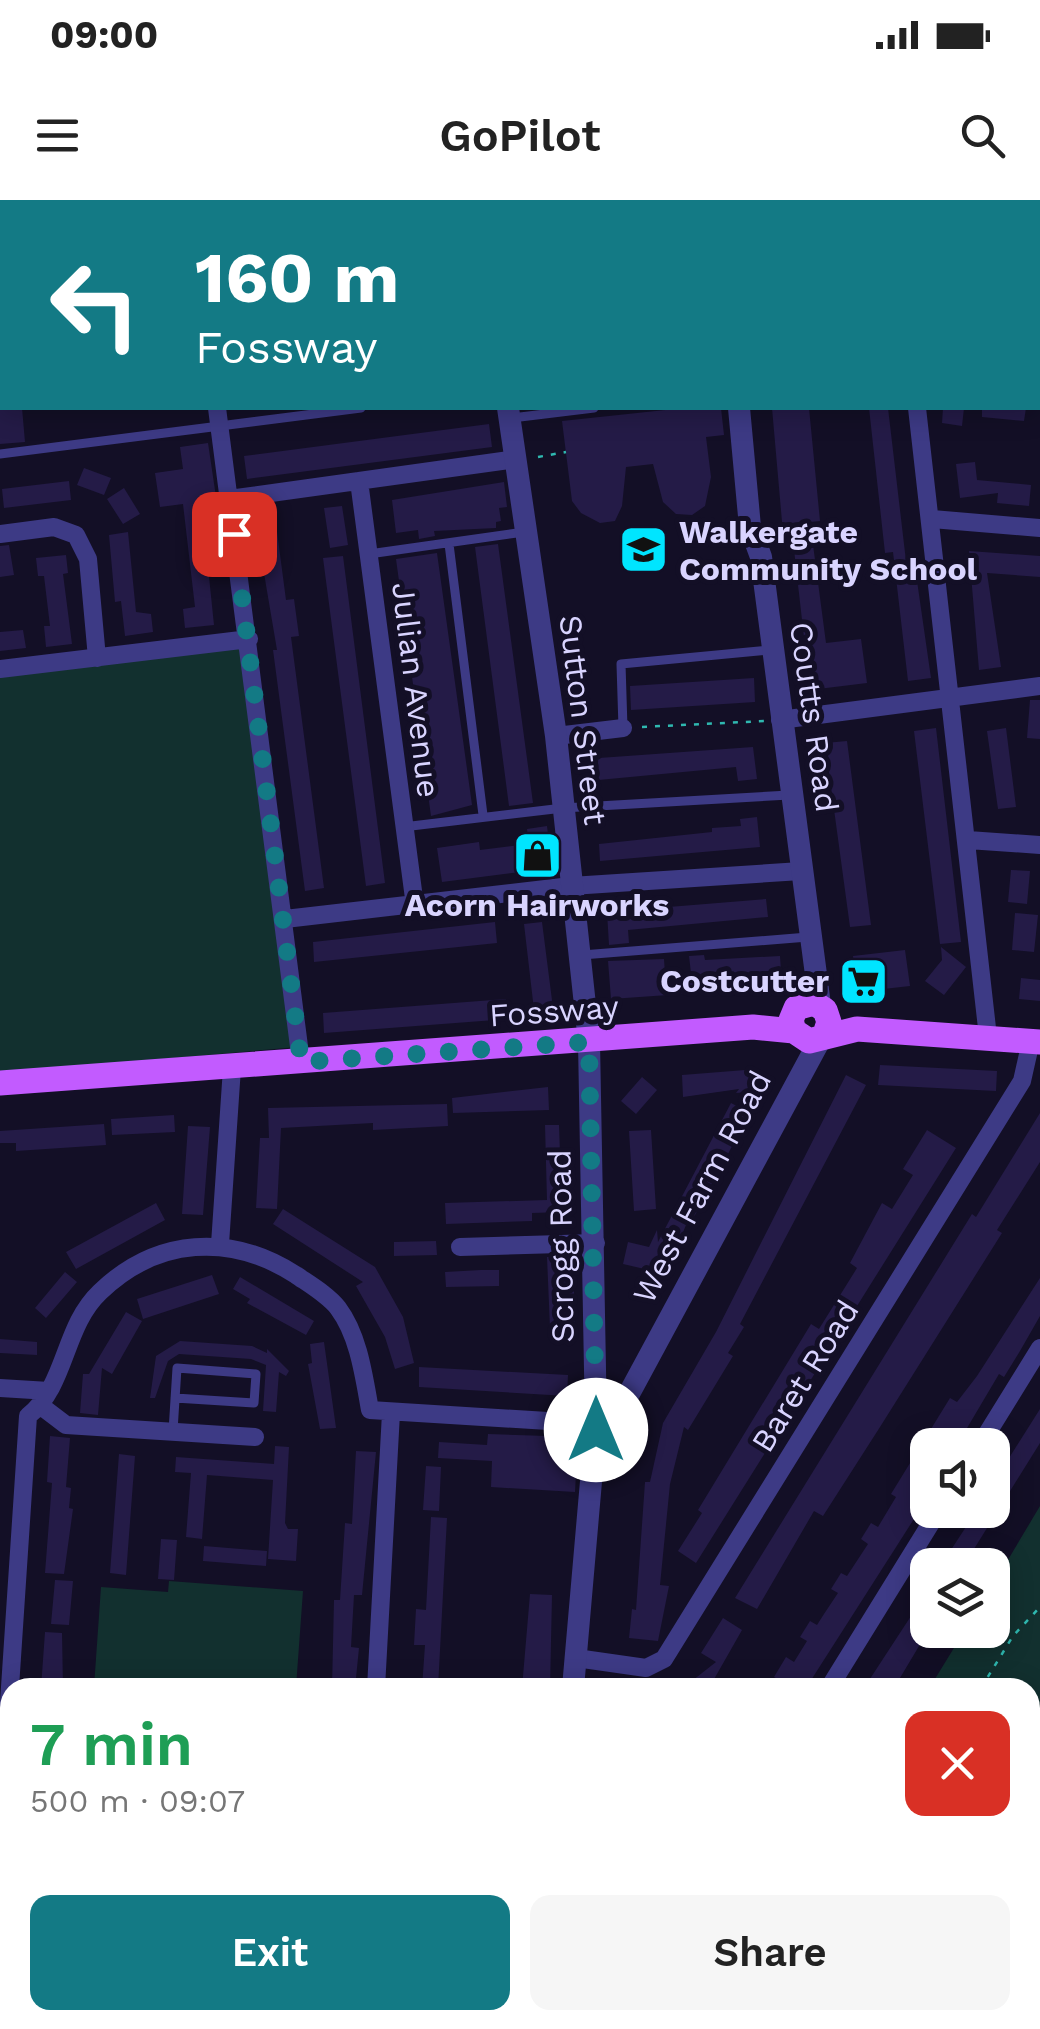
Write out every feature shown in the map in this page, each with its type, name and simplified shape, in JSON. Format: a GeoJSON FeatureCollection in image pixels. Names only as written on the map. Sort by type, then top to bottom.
{"type":"FeatureCollection","features":[{"type":"Feature","properties":{"kind":"main road","name":"Fossway"},"geometry":{"type":"LineString","coordinates":[[0,1084],[589,1042],[810,1021],[856,1029],[1035,1042]]}},
{"type":"Feature","properties":{"kind":"street","name":"Coutts Road"},"geometry":{"type":"LineString","coordinates":[[739,410],[750,528],[761,557],[816,978],[810,1021]]}},
{"type":"Feature","properties":{"kind":"street"},"geometry":{"type":"LineString","coordinates":[[918,410],[988,1037]]}},
{"type":"Feature","properties":{"kind":"street","name":"Sutton Street"},"geometry":{"type":"LineString","coordinates":[[509,413],[556,736],[589,1042]]}},
{"type":"Feature","properties":{"kind":"street"},"geometry":{"type":"LineString","coordinates":[[219,417],[301,1062]]}},
{"type":"Feature","properties":{"kind":"street"},"geometry":{"type":"LineString","coordinates":[[230,499],[516,459]]}},
{"type":"Feature","properties":{"kind":"street","name":"Julian Avenue"},"geometry":{"type":"LineString","coordinates":[[359,481],[415,906]]}},
{"type":"Feature","properties":{"kind":"street"},"geometry":{"type":"LineString","coordinates":[[932,520],[1040,528]]}},
{"type":"Feature","properties":{"kind":"street"},"geometry":{"type":"LineString","coordinates":[[0,534],[54,527],[76,535],[88,559],[97,658]]}},
{"type":"Feature","properties":{"kind":"street"},"geometry":{"type":"LineString","coordinates":[[0,669],[249,639]]}},
{"type":"Feature","properties":{"kind":"street"},"geometry":{"type":"LineString","coordinates":[[780,720],[1040,686]]}},
{"type":"Feature","properties":{"kind":"street"},"geometry":{"type":"LineString","coordinates":[[556,736],[623,728]]}},
{"type":"Feature","properties":{"kind":"street"},"geometry":{"type":"LineString","coordinates":[[968,840],[1040,846]]}},
{"type":"Feature","properties":{"kind":"street"},"geometry":{"type":"LineString","coordinates":[[285,919],[571,886],[801,871]]}},
{"type":"Feature","properties":{"kind":"street","name":"West Farm Road"},"geometry":{"type":"LineString","coordinates":[[596,1427],[617,1416],[800,1072],[810,1021]]}},
{"type":"Feature","properties":{"kind":"street","name":"Scrogg Road"},"geometry":{"type":"LineString","coordinates":[[574,1678],[596,1427],[596,1243],[589,1042]]}},
{"type":"Feature","properties":{"kind":"street","name":"Baret Road"},"geometry":{"type":"LineString","coordinates":[[576,1658],[646,1668],[664,1659],[1022,1081],[1035,1042]]}},
{"type":"Feature","properties":{"kind":"street"},"geometry":{"type":"LineString","coordinates":[[220,1244],[232,1068]]}},
{"type":"Feature","properties":{"kind":"street"},"geometry":{"type":"LineString","coordinates":[[460,1247],[596,1243]]}},
{"type":"Feature","properties":{"kind":"street"},"geometry":{"type":"LineString","coordinates":[[13,1678],[28,1416],[45,1398],[68,1342],[100,1292],[149,1260],[181,1249],[220,1244],[274,1261],[338,1308],[362,1367],[370,1410],[596,1427]]}},
{"type":"Feature","properties":{"kind":"street"},"geometry":{"type":"LineString","coordinates":[[991,1428],[1040,1348]]}},
{"type":"Feature","properties":{"kind":"street"},"geometry":{"type":"LineString","coordinates":[[0,1388],[45,1398],[66,1424],[255,1437]]}},
{"type":"Feature","properties":{"kind":"street"},"geometry":{"type":"LineString","coordinates":[[377,1678],[391,1412]]}},
{"type":"Feature","properties":{"kind":"street"},"geometry":{"type":"LineString","coordinates":[[835,1678],[929,1528]]}},
{"type":"Feature","properties":{"kind":"lane"},"geometry":{"type":"LineString","coordinates":[[0,454],[219,417],[329,410]]}},
{"type":"Feature","properties":{"kind":"lane"},"geometry":{"type":"LineString","coordinates":[[509,413],[560,410]]}},
{"type":"Feature","properties":{"kind":"lane"},"geometry":{"type":"LineString","coordinates":[[369,554],[524,532]]}},
{"type":"Feature","properties":{"kind":"lane"},"geometry":{"type":"LineString","coordinates":[[448,544],[483,816]]}},
{"type":"Feature","properties":{"kind":"lane"},"geometry":{"type":"LineString","coordinates":[[623,728],[621,664],[773,649]]}},
{"type":"Feature","properties":{"kind":"lane"},"geometry":{"type":"LineString","coordinates":[[403,826],[562,808],[792,794]]}},
{"type":"Feature","properties":{"kind":"lane"},"geometry":{"type":"LineString","coordinates":[[580,956],[808,937]]}},
{"type":"Feature","properties":{"kind":"lane"},"geometry":{"type":"LineString","coordinates":[[173,1432],[175,1398],[177,1368],[256,1374],[254,1403],[175,1398]]}},
{"type":"Feature","properties":{"kind":"path"},"geometry":{"type":"LineString","coordinates":[[516,459],[566,452]]}},
{"type":"Feature","properties":{"kind":"path"},"geometry":{"type":"LineString","coordinates":[[623,728],[780,720]]}},
{"type":"Feature","properties":{"kind":"path"},"geometry":{"type":"LineString","coordinates":[[987,1678],[1013,1636],[1040,1607]]}},
{"type":"Feature","properties":{"kind":"green space"},"geometry":{"type":"Polygon","coordinates":[[[244,646],[298,1047],[0,1073],[0,675],[244,646]]]}},
{"type":"Feature","properties":{"kind":"green space"},"geometry":{"type":"Polygon","coordinates":[[[1040,1506],[1040,1678],[936,1678],[954,1648],[1010,1648],[1010,1556],[1040,1506]]]}},
{"type":"Feature","properties":{"kind":"green space"},"geometry":{"type":"Polygon","coordinates":[[[169,1581],[303,1591],[297,1678],[95,1678],[101,1587],[168,1592],[169,1581]]]}},
{"type":"Feature","properties":{"kind":"building"},"geometry":{"type":"Polygon","coordinates":[[[0,410],[22,410],[25,442],[0,444],[0,410]]]}},
{"type":"Feature","properties":{"kind":"building"},"geometry":{"type":"Polygon","coordinates":[[[665,410],[721,410],[724,435],[706,437],[711,477],[705,506],[692,515],[676,514],[663,502],[653,464],[626,467],[622,506],[615,521],[600,523],[581,513],[572,501],[562,421],[665,410]]]}},
{"type":"Feature","properties":{"kind":"building"},"geometry":{"type":"Polygon","coordinates":[[[772,410],[809,410],[820,521],[810,522],[826,643],[861,639],[867,683],[810,690],[792,532],[783,533],[772,410]]]}},
{"type":"Feature","properties":{"kind":"building"},"geometry":{"type":"Polygon","coordinates":[[[869,410],[888,410],[906,561],[914,560],[931,678],[908,681],[893,552],[885,553],[869,410]]]}},
{"type":"Feature","properties":{"kind":"building"},"geometry":{"type":"Polygon","coordinates":[[[943,410],[964,410],[962,426],[942,423],[943,410]]]}},
{"type":"Feature","properties":{"kind":"building"},"geometry":{"type":"Polygon","coordinates":[[[982,410],[1026,410],[1024,421],[982,417],[982,410]]]}},
{"type":"Feature","properties":{"kind":"building"},"geometry":{"type":"Polygon","coordinates":[[[489,424],[492,447],[247,479],[244,456],[489,424]]]}},
{"type":"Feature","properties":{"kind":"building"},"geometry":{"type":"Polygon","coordinates":[[[208,443],[216,497],[201,499],[214,625],[185,628],[183,609],[195,607],[183,504],[160,507],[155,473],[183,469],[180,447],[208,443]]]}},
{"type":"Feature","properties":{"kind":"building"},"geometry":{"type":"Polygon","coordinates":[[[975,462],[977,480],[1031,485],[1029,506],[997,503],[998,493],[960,498],[956,464],[975,462]]]}},
{"type":"Feature","properties":{"kind":"building"},"geometry":{"type":"Polygon","coordinates":[[[84,468],[111,478],[104,495],[77,485],[84,468]]]}},
{"type":"Feature","properties":{"kind":"building"},"geometry":{"type":"Polygon","coordinates":[[[69,481],[71,500],[4,508],[2,489],[69,481]]]}},
{"type":"Feature","properties":{"kind":"building"},"geometry":{"type":"Polygon","coordinates":[[[504,482],[507,507],[499,508],[501,521],[496,522],[496,528],[434,531],[435,536],[419,539],[418,530],[396,533],[392,500],[504,482]]]}},
{"type":"Feature","properties":{"kind":"building"},"geometry":{"type":"Polygon","coordinates":[[[124,488],[140,514],[123,524],[107,499],[124,488]]]}},
{"type":"Feature","properties":{"kind":"building"},"geometry":{"type":"Polygon","coordinates":[[[342,506],[348,545],[330,548],[324,508],[342,506]]]}},
{"type":"Feature","properties":{"kind":"building"},"geometry":{"type":"Polygon","coordinates":[[[276,524],[286,600],[294,599],[299,636],[291,637],[324,888],[305,891],[273,650],[277,650],[256,526],[276,524]]]}},
{"type":"Feature","properties":{"kind":"building"},"geometry":{"type":"Polygon","coordinates":[[[128,532],[136,612],[151,614],[153,632],[125,636],[121,601],[115,602],[109,535],[128,532]]]}},
{"type":"Feature","properties":{"kind":"building"},"geometry":{"type":"Polygon","coordinates":[[[498,544],[533,803],[509,806],[475,547],[498,544]]]}},
{"type":"Feature","properties":{"kind":"building"},"geometry":{"type":"Polygon","coordinates":[[[9,545],[14,575],[0,577],[0,546],[9,545]]]}},
{"type":"Feature","properties":{"kind":"building"},"geometry":{"type":"Polygon","coordinates":[[[969,551],[1040,556],[1040,577],[987,573],[1001,667],[979,670],[969,551]]]}},
{"type":"Feature","properties":{"kind":"building"},"geometry":{"type":"Polygon","coordinates":[[[437,553],[472,805],[431,816],[396,559],[437,553]]]}},
{"type":"Feature","properties":{"kind":"building"},"geometry":{"type":"Polygon","coordinates":[[[66,555],[68,573],[63,574],[72,644],[46,647],[44,626],[50,626],[44,576],[38,576],[36,558],[66,555]]]}},
{"type":"Feature","properties":{"kind":"building"},"geometry":{"type":"Polygon","coordinates":[[[343,556],[385,883],[366,886],[323,558],[343,556]]]}},
{"type":"Feature","properties":{"kind":"building"},"geometry":{"type":"Polygon","coordinates":[[[23,630],[26,648],[0,651],[0,632],[23,630]]]}},
{"type":"Feature","properties":{"kind":"building"},"geometry":{"type":"Polygon","coordinates":[[[754,678],[755,702],[631,710],[630,686],[754,678]]]}},
{"type":"Feature","properties":{"kind":"building"},"geometry":{"type":"Polygon","coordinates":[[[1030,700],[1040,700],[1040,739],[1027,738],[1030,700]]]}},
{"type":"Feature","properties":{"kind":"building"},"geometry":{"type":"Polygon","coordinates":[[[936,728],[961,942],[940,944],[914,731],[936,728]]]}},
{"type":"Feature","properties":{"kind":"building"},"geometry":{"type":"Polygon","coordinates":[[[1006,728],[1016,807],[998,809],[987,731],[1006,728]]]}},
{"type":"Feature","properties":{"kind":"building"},"geometry":{"type":"Polygon","coordinates":[[[847,741],[871,925],[850,927],[825,743],[847,741]]]}},
{"type":"Feature","properties":{"kind":"building"},"geometry":{"type":"Polygon","coordinates":[[[753,747],[757,779],[738,781],[736,767],[588,781],[585,759],[753,747]]]}},
{"type":"Feature","properties":{"kind":"building"},"geometry":{"type":"Polygon","coordinates":[[[757,817],[760,847],[600,861],[599,844],[712,832],[712,828],[741,826],[740,819],[757,817]]]}},
{"type":"Feature","properties":{"kind":"building"},"geometry":{"type":"Polygon","coordinates":[[[547,826],[552,868],[442,882],[437,848],[479,842],[480,850],[529,844],[527,829],[547,826]]]}},
{"type":"Feature","properties":{"kind":"building"},"geometry":{"type":"Polygon","coordinates":[[[1011,870],[1030,871],[1027,904],[1008,902],[1011,870]]]}},
{"type":"Feature","properties":{"kind":"building"},"geometry":{"type":"Polygon","coordinates":[[[766,899],[768,917],[628,930],[629,943],[609,945],[607,912],[766,899]]]}},
{"type":"Feature","properties":{"kind":"building"},"geometry":{"type":"Polygon","coordinates":[[[1015,913],[1038,915],[1034,952],[1012,950],[1015,913]]]}},
{"type":"Feature","properties":{"kind":"building"},"geometry":{"type":"Polygon","coordinates":[[[495,922],[497,943],[314,962],[313,942],[495,922]]]}},
{"type":"Feature","properties":{"kind":"building"},"geometry":{"type":"Polygon","coordinates":[[[542,922],[553,1008],[534,1010],[524,924],[542,922]]]}},
{"type":"Feature","properties":{"kind":"building"},"geometry":{"type":"Polygon","coordinates":[[[941,947],[966,967],[944,995],[925,981],[942,960],[941,947]]]}},
{"type":"Feature","properties":{"kind":"building"},"geometry":{"type":"Polygon","coordinates":[[[905,950],[910,986],[857,992],[853,956],[905,950]]]}},
{"type":"Feature","properties":{"kind":"building"},"geometry":{"type":"Polygon","coordinates":[[[704,955],[705,960],[780,956],[782,987],[611,999],[608,961],[664,959],[665,974],[691,973],[689,956],[704,955]]]}},
{"type":"Feature","properties":{"kind":"building"},"geometry":{"type":"Polygon","coordinates":[[[1021,978],[1040,980],[1040,1001],[1019,999],[1021,978]]]}},
{"type":"Feature","properties":{"kind":"building"},"geometry":{"type":"Polygon","coordinates":[[[506,999],[508,1019],[324,1033],[323,1013],[506,999]]]}},
{"type":"Feature","properties":{"kind":"building"},"geometry":{"type":"Polygon","coordinates":[[[880,1065],[997,1071],[996,1091],[878,1085],[880,1065]]]}},
{"type":"Feature","properties":{"kind":"building"},"geometry":{"type":"Polygon","coordinates":[[[758,1069],[760,1091],[736,1093],[739,1089],[683,1097],[682,1075],[758,1069]]]}},
{"type":"Feature","properties":{"kind":"building"},"geometry":{"type":"Polygon","coordinates":[[[846,1075],[866,1085],[740,1324],[744,1327],[728,1353],[733,1356],[688,1430],[684,1427],[670,1484],[660,1585],[669,1586],[658,1641],[629,1638],[632,1609],[636,1610],[645,1482],[650,1482],[663,1423],[716,1332],[846,1075]]]}},
{"type":"Feature","properties":{"kind":"building"},"geometry":{"type":"Polygon","coordinates":[[[642,1077],[657,1090],[636,1114],[621,1101],[642,1077]]]}},
{"type":"Feature","properties":{"kind":"building"},"geometry":{"type":"Polygon","coordinates":[[[548,1087],[549,1110],[453,1113],[452,1098],[548,1087]]]}},
{"type":"Feature","properties":{"kind":"building"},"geometry":{"type":"Polygon","coordinates":[[[731,1103],[750,1113],[689,1226],[686,1225],[666,1274],[623,1264],[628,1242],[649,1247],[657,1230],[658,1242],[731,1103]]]}},
{"type":"Feature","properties":{"kind":"building"},"geometry":{"type":"Polygon","coordinates":[[[447,1104],[448,1126],[373,1130],[373,1123],[281,1128],[277,1209],[256,1208],[260,1138],[269,1138],[268,1108],[447,1104]]]}},
{"type":"Feature","properties":{"kind":"building"},"geometry":{"type":"Polygon","coordinates":[[[1040,1113],[1040,1162],[997,1230],[1002,1233],[823,1516],[814,1511],[757,1609],[735,1598],[972,1214],[976,1217],[1040,1113]]]}},
{"type":"Feature","properties":{"kind":"building"},"geometry":{"type":"Polygon","coordinates":[[[174,1115],[175,1132],[112,1135],[111,1119],[174,1115]]]}},
{"type":"Feature","properties":{"kind":"building"},"geometry":{"type":"Polygon","coordinates":[[[104,1124],[106,1145],[16,1151],[16,1143],[0,1143],[0,1131],[104,1124]]]}},
{"type":"Feature","properties":{"kind":"building"},"geometry":{"type":"Polygon","coordinates":[[[545,1125],[559,1125],[562,1212],[532,1213],[532,1221],[446,1224],[445,1203],[547,1200],[545,1125]]]}},
{"type":"Feature","properties":{"kind":"building"},"geometry":{"type":"Polygon","coordinates":[[[188,1126],[210,1127],[203,1215],[182,1214],[188,1126]]]}},
{"type":"Feature","properties":{"kind":"building"},"geometry":{"type":"Polygon","coordinates":[[[651,1130],[656,1209],[634,1211],[629,1131],[651,1130]]]}},
{"type":"Feature","properties":{"kind":"building"},"geometry":{"type":"Polygon","coordinates":[[[927,1130],[956,1148],[696,1563],[678,1551],[702,1513],[698,1510],[811,1324],[819,1329],[857,1268],[850,1263],[882,1203],[892,1209],[913,1175],[903,1169],[927,1130]]]}},
{"type":"Feature","properties":{"kind":"building"},"geometry":{"type":"Polygon","coordinates":[[[156,1203],[165,1220],[76,1269],[66,1252],[156,1203]]]}},
{"type":"Feature","properties":{"kind":"building"},"geometry":{"type":"Polygon","coordinates":[[[283,1209],[375,1267],[403,1317],[414,1363],[395,1369],[385,1337],[356,1286],[363,1282],[273,1224],[283,1209]]]}},
{"type":"Feature","properties":{"kind":"building"},"geometry":{"type":"Polygon","coordinates":[[[436,1241],[437,1255],[394,1256],[394,1242],[436,1241]]]}},
{"type":"Feature","properties":{"kind":"building"},"geometry":{"type":"Polygon","coordinates":[[[573,1256],[575,1327],[550,1328],[547,1257],[573,1256]]]}},
{"type":"Feature","properties":{"kind":"building"},"geometry":{"type":"Polygon","coordinates":[[[499,1270],[499,1286],[446,1287],[445,1272],[499,1270]]]}},
{"type":"Feature","properties":{"kind":"building"},"geometry":{"type":"Polygon","coordinates":[[[65,1272],[77,1282],[46,1318],[35,1308],[65,1272]]]}},
{"type":"Feature","properties":{"kind":"building"},"geometry":{"type":"Polygon","coordinates":[[[212,1275],[219,1294],[143,1319],[137,1299],[212,1275]]]}},
{"type":"Feature","properties":{"kind":"building"},"geometry":{"type":"Polygon","coordinates":[[[240,1277],[314,1321],[306,1335],[247,1303],[250,1299],[233,1289],[240,1277]]]}},
{"type":"Feature","properties":{"kind":"building"},"geometry":{"type":"Polygon","coordinates":[[[1040,1278],[1040,1316],[1004,1377],[999,1374],[967,1428],[932,1428],[950,1398],[957,1402],[1040,1278]]]}},
{"type":"Feature","properties":{"kind":"building"},"geometry":{"type":"Polygon","coordinates":[[[126,1312],[142,1321],[112,1374],[102,1368],[98,1415],[80,1413],[83,1374],[89,1374],[126,1312]]]}},
{"type":"Feature","properties":{"kind":"building"},"geometry":{"type":"Polygon","coordinates":[[[0,1339],[37,1342],[37,1355],[0,1353],[0,1339]]]}},
{"type":"Feature","properties":{"kind":"building"},"geometry":{"type":"Polygon","coordinates":[[[180,1341],[252,1346],[267,1353],[267,1349],[289,1371],[286,1376],[279,1372],[276,1412],[263,1411],[266,1365],[251,1359],[179,1354],[168,1361],[155,1398],[150,1398],[156,1356],[180,1341]]]}},
{"type":"Feature","properties":{"kind":"building"},"geometry":{"type":"Polygon","coordinates":[[[324,1342],[336,1428],[320,1429],[308,1364],[312,1363],[310,1344],[324,1342]]]}},
{"type":"Feature","properties":{"kind":"building"},"geometry":{"type":"Polygon","coordinates":[[[419,1367],[568,1375],[567,1396],[419,1387],[419,1367]]]}},
{"type":"Feature","properties":{"kind":"building"},"geometry":{"type":"Polygon","coordinates":[[[1040,1409],[1040,1443],[1010,1491],[1010,1456],[1040,1409]]]}},
{"type":"Feature","properties":{"kind":"building"},"geometry":{"type":"Polygon","coordinates":[[[488,1434],[578,1437],[575,1492],[491,1487],[492,1461],[438,1458],[439,1442],[487,1445],[488,1434]]]}},
{"type":"Feature","properties":{"kind":"building"},"geometry":{"type":"Polygon","coordinates":[[[50,1436],[70,1438],[66,1487],[71,1488],[69,1508],[73,1509],[64,1574],[45,1573],[52,1483],[47,1482],[50,1436]]]}},
{"type":"Feature","properties":{"kind":"building"},"geometry":{"type":"Polygon","coordinates":[[[275,1446],[289,1447],[285,1523],[288,1529],[298,1529],[296,1561],[268,1559],[273,1480],[207,1475],[202,1539],[186,1537],[191,1473],[175,1472],[176,1457],[274,1464],[275,1446]]]}},
{"type":"Feature","properties":{"kind":"building"},"geometry":{"type":"Polygon","coordinates":[[[356,1451],[376,1452],[362,1595],[354,1595],[351,1647],[359,1648],[356,1678],[332,1678],[334,1600],[340,1600],[345,1523],[352,1524],[356,1451]]]}},
{"type":"Feature","properties":{"kind":"building"},"geometry":{"type":"Polygon","coordinates":[[[119,1454],[135,1456],[126,1575],[110,1573],[119,1454]]]}},
{"type":"Feature","properties":{"kind":"building"},"geometry":{"type":"Polygon","coordinates":[[[910,1463],[910,1525],[812,1678],[776,1678],[786,1657],[794,1662],[807,1641],[800,1637],[810,1621],[817,1625],[838,1593],[831,1589],[841,1573],[847,1576],[868,1544],[861,1539],[871,1523],[878,1527],[896,1497],[891,1494],[910,1463]]]}},
{"type":"Feature","properties":{"kind":"building"},"geometry":{"type":"Polygon","coordinates":[[[426,1466],[441,1467],[439,1511],[423,1510],[426,1466]]]}},
{"type":"Feature","properties":{"kind":"building"},"geometry":{"type":"Polygon","coordinates":[[[431,1517],[447,1518],[439,1678],[423,1678],[425,1645],[414,1645],[416,1609],[426,1610],[431,1517]]]}},
{"type":"Feature","properties":{"kind":"building"},"geometry":{"type":"Polygon","coordinates":[[[965,1528],[987,1528],[975,1548],[952,1548],[965,1528]]]}},
{"type":"Feature","properties":{"kind":"building"},"geometry":{"type":"Polygon","coordinates":[[[161,1539],[177,1540],[174,1580],[158,1579],[161,1539]]]}},
{"type":"Feature","properties":{"kind":"building"},"geometry":{"type":"Polygon","coordinates":[[[204,1546],[267,1551],[266,1566],[203,1561],[204,1546]]]}},
{"type":"Feature","properties":{"kind":"building"},"geometry":{"type":"Polygon","coordinates":[[[55,1580],[73,1581],[69,1625],[51,1624],[55,1580]]]}},
{"type":"Feature","properties":{"kind":"building"},"geometry":{"type":"Polygon","coordinates":[[[530,1594],[552,1595],[550,1678],[523,1678],[530,1594]]]}},
{"type":"Feature","properties":{"kind":"building"},"geometry":{"type":"Polygon","coordinates":[[[723,1618],[742,1630],[715,1678],[696,1678],[716,1662],[701,1653],[723,1618]]]}},
{"type":"Feature","properties":{"kind":"building"},"geometry":{"type":"Polygon","coordinates":[[[910,1618],[910,1648],[918,1648],[900,1678],[871,1678],[910,1618]]]}},
{"type":"Feature","properties":{"kind":"building"},"geometry":{"type":"Polygon","coordinates":[[[45,1632],[62,1633],[63,1678],[42,1678],[45,1632]]]}},
{"type":"Feature","properties":{"kind":"place","name":"Walkergate Community School"},"geometry":{"type":"Point","coordinates":[644,550]}},
{"type":"Feature","properties":{"kind":"place","name":"Acorn Hairworks"},"geometry":{"type":"Point","coordinates":[537,855]}},
{"type":"Feature","properties":{"kind":"place","name":"Costcutter"},"geometry":{"type":"Point","coordinates":[864,981]}},
{"type":"Feature","properties":{"kind":"route"},"geometry":{"type":"LineString","coordinates":[[234,534],[301,1062],[589,1042],[596,1243],[596,1430]]}}]}
